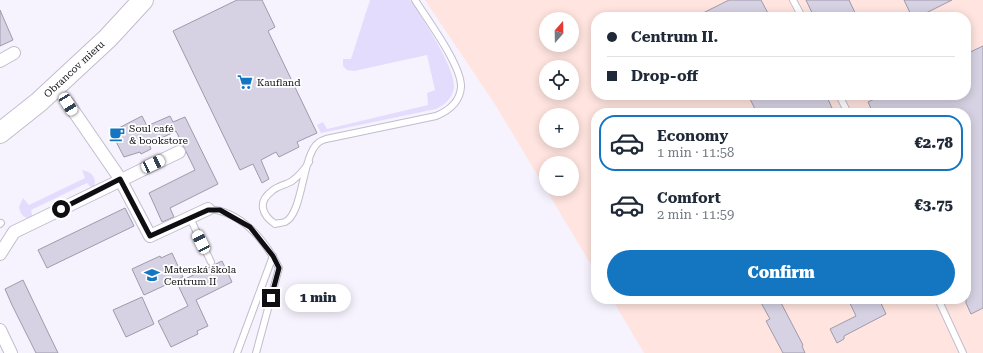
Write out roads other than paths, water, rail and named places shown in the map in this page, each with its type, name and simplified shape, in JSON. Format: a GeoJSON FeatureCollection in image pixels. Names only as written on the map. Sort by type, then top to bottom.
{"type":"FeatureCollection","features":[{"type":"Feature","properties":{"kind":"main road","name":"Obrancov mieru"},"geometry":{"type":"LineString","coordinates":[[0,133],[39,102],[108,38],[143,0]]}},
{"type":"Feature","properties":{"kind":"street"},"geometry":{"type":"LineString","coordinates":[[0,61],[14,54]]}},
{"type":"Feature","properties":{"kind":"street"},"geometry":{"type":"LineString","coordinates":[[68,104],[120,179],[150,236],[208,210]]}},
{"type":"Feature","properties":{"kind":"street"},"geometry":{"type":"LineString","coordinates":[[0,254],[14,232],[120,179],[179,152]]}},
{"type":"Feature","properties":{"kind":"street"},"geometry":{"type":"LineString","coordinates":[[0,330],[6,349]]}},
{"type":"Feature","properties":{"kind":"lane"},"geometry":{"type":"LineString","coordinates":[[309,162],[300,175],[290,182],[272,190],[264,200],[263,210],[267,218],[276,224],[285,222],[293,214],[309,162],[317,144],[326,139],[436,116],[445,113],[452,107],[458,98],[461,86],[454,65],[415,0]]}},
{"type":"Feature","properties":{"kind":"lane"},"geometry":{"type":"LineString","coordinates":[[793,0],[799,12]]}},
{"type":"Feature","properties":{"kind":"lane"},"geometry":{"type":"LineString","coordinates":[[208,210],[220,210],[250,227],[273,256],[279,268],[256,353]]}},
{"type":"Feature","properties":{"kind":"lane"},"geometry":{"type":"LineString","coordinates":[[190,218],[211,262]]}},
{"type":"Feature","properties":{"kind":"lane"},"geometry":{"type":"LineString","coordinates":[[237,353],[273,256]]}},
{"type":"Feature","properties":{"kind":"lane"},"geometry":{"type":"LineString","coordinates":[[940,304],[964,353]]}},
{"type":"Feature","properties":{"kind":"place","name":"Kaufland"},"geometry":{"type":"Point","coordinates":[245,82]}},
{"type":"Feature","properties":{"kind":"place","name":"Soul café & bookstore"},"geometry":{"type":"Point","coordinates":[117,134]}},
{"type":"Feature","properties":{"kind":"place","name":"Materská škola Centrum II"},"geometry":{"type":"Point","coordinates":[152,275]}}]}
